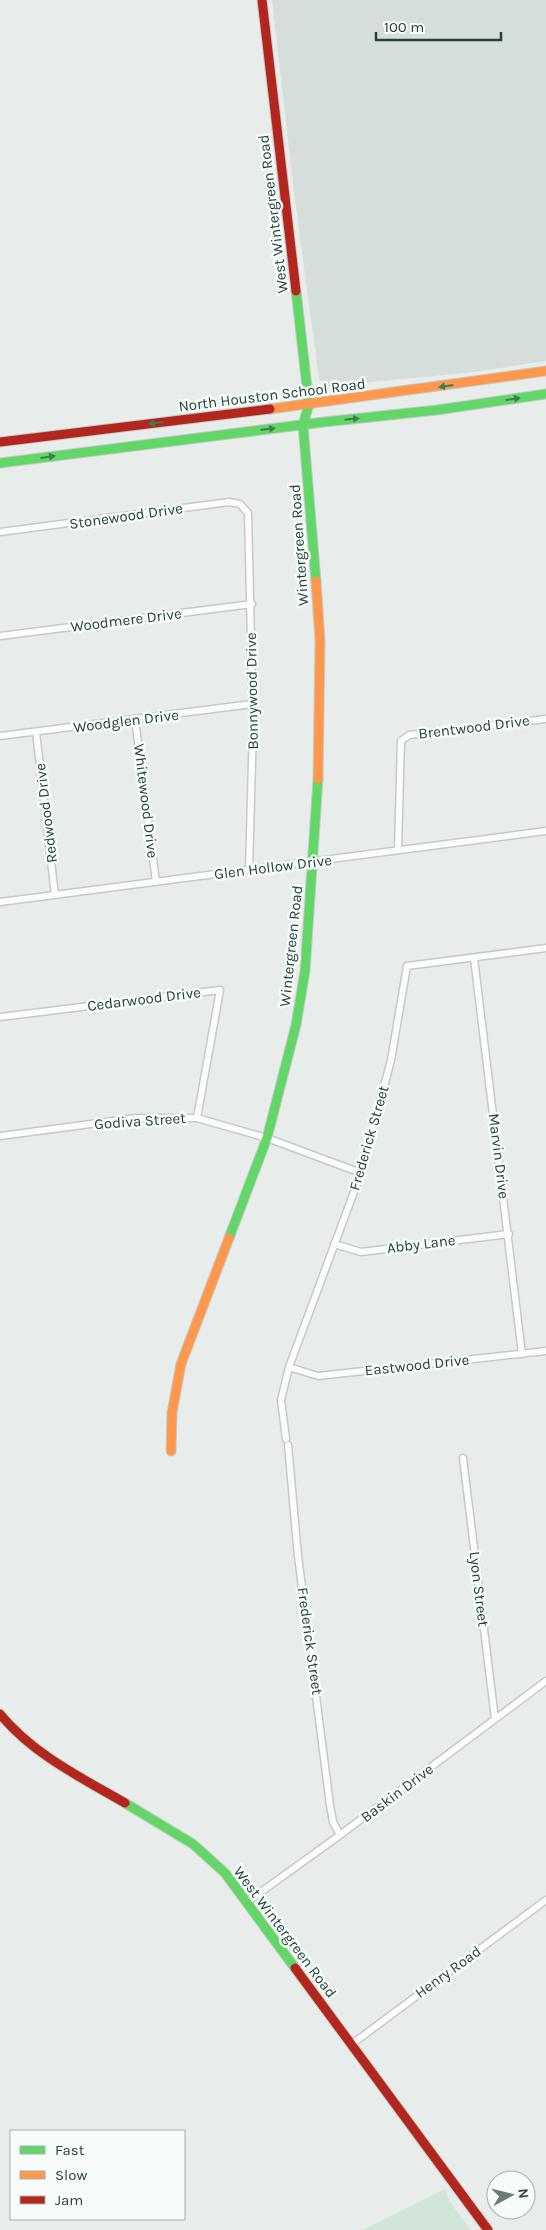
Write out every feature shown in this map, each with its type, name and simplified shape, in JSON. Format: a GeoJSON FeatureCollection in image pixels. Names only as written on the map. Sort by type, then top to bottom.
{"type":"FeatureCollection","features":[{"type":"Feature","properties":{"kind":"main road","name":"West Wintergreen Road"},"geometry":{"type":"LineString","coordinates":[[262,0],[309,404],[303,425]]}},
{"type":"Feature","properties":{"kind":"main road","name":"North Houston School Road"},"geometry":{"type":"LineString","coordinates":[[0,442],[309,404],[546,371]]}},
{"type":"Feature","properties":{"kind":"main road"},"geometry":{"type":"LineString","coordinates":[[0,463],[437,410],[546,394]]}},
{"type":"Feature","properties":{"kind":"main road","name":"Wintergreen Road"},"geometry":{"type":"LineString","coordinates":[[171,1451],[172,1413],[181,1364],[267,1138],[296,1026],[305,971],[320,720],[320,641],[312,519],[303,425]]}},
{"type":"Feature","properties":{"kind":"main road","name":"West Wintergreen Road"},"geometry":{"type":"LineString","coordinates":[[0,1714],[25,1741],[55,1762],[193,1844],[225,1873],[488,2230]]}},
{"type":"Feature","properties":{"kind":"street","name":"Stonewood Drive"},"geometry":{"type":"LineString","coordinates":[[0,532],[229,502],[240,504],[248,513]]}},
{"type":"Feature","properties":{"kind":"street","name":"Bonnywood Drive"},"geometry":{"type":"LineString","coordinates":[[248,513],[252,604],[253,782],[249,823],[249,870]]}},
{"type":"Feature","properties":{"kind":"street","name":"Woodmere Drive"},"geometry":{"type":"LineString","coordinates":[[0,636],[252,604]]}},
{"type":"Feature","properties":{"kind":"street","name":"Woodglen Drive"},"geometry":{"type":"LineString","coordinates":[[0,736],[252,704]]}},
{"type":"Feature","properties":{"kind":"street","name":"Whitewood Drive"},"geometry":{"type":"LineString","coordinates":[[135,719],[156,882]]}},
{"type":"Feature","properties":{"kind":"street","name":"Brentwood Drive"},"geometry":{"type":"LineString","coordinates":[[398,850],[401,741],[404,738],[409,735],[546,719]]}},
{"type":"Feature","properties":{"kind":"street","name":"Redwood Drive"},"geometry":{"type":"LineString","coordinates":[[36,732],[55,895]]}},
{"type":"Feature","properties":{"kind":"street","name":"Glen Hollow Drive"},"geometry":{"type":"LineString","coordinates":[[0,902],[546,831]]}},
{"type":"Feature","properties":{"kind":"street","name":"Frederick Street"},"geometry":{"type":"LineString","coordinates":[[340,1835],[333,1822],[330,1805],[298,1556],[281,1400],[290,1367],[360,1173],[391,1060],[407,966],[546,948]]}},
{"type":"Feature","properties":{"kind":"street","name":"Marvin Drive"},"geometry":{"type":"LineString","coordinates":[[474,958],[509,1234],[522,1354]]}},
{"type":"Feature","properties":{"kind":"street","name":"Cedarwood Drive"},"geometry":{"type":"LineString","coordinates":[[0,1017],[220,990],[197,1118]]}},
{"type":"Feature","properties":{"kind":"street","name":"Godiva Street"},"geometry":{"type":"LineString","coordinates":[[0,1136],[136,1118],[197,1118],[267,1138],[360,1173]]}},
{"type":"Feature","properties":{"kind":"street","name":"Abby Lane"},"geometry":{"type":"LineString","coordinates":[[334,1244],[361,1252],[509,1234]]}},
{"type":"Feature","properties":{"kind":"street","name":"Eastwood Drive"},"geometry":{"type":"LineString","coordinates":[[290,1367],[318,1376],[546,1351]]}},
{"type":"Feature","properties":{"kind":"street","name":"Lyon Street"},"geometry":{"type":"LineString","coordinates":[[463,1458],[495,1719]]}},
{"type":"Feature","properties":{"kind":"street","name":"Baskin Drive"},"geometry":{"type":"LineString","coordinates":[[247,1902],[546,1681]]}},
{"type":"Feature","properties":{"kind":"street","name":"Henry Road"},"geometry":{"type":"LineString","coordinates":[[352,2044],[546,1900]]}},
{"type":"Feature","properties":{"kind":"shaded area"},"geometry":{"type":"Polygon","coordinates":[[[272,0],[546,0],[546,361],[466,373],[329,386],[319,379],[294,192],[272,0]]]}},
{"type":"Feature","properties":{"kind":"green space"},"geometry":{"type":"Polygon","coordinates":[[[445,2189],[450,2202],[471,2230],[363,2230],[445,2189]]]}},
{"type":"Feature","properties":{"kind":"traffic: fast"},"geometry":{"type":"LineString","coordinates":[[296,291],[309,404],[303,425],[316,581]]}},
{"type":"Feature","properties":{"kind":"traffic: fast"},"geometry":{"type":"LineString","coordinates":[[0,463],[324,422],[437,410],[546,394]]}},
{"type":"Feature","properties":{"kind":"traffic: fast"},"geometry":{"type":"LineString","coordinates":[[229,1238],[267,1138],[296,1025],[305,971],[318,779]]}},
{"type":"Feature","properties":{"kind":"traffic: fast"},"geometry":{"type":"LineString","coordinates":[[125,1803],[193,1844],[225,1873],[295,1968]]}},
{"type":"Feature","properties":{"kind":"traffic: slow"},"geometry":{"type":"LineString","coordinates":[[270,409],[546,371]]}},
{"type":"Feature","properties":{"kind":"traffic: slow"},"geometry":{"type":"LineString","coordinates":[[316,581],[320,641],[318,779]]}},
{"type":"Feature","properties":{"kind":"traffic: slow"},"geometry":{"type":"LineString","coordinates":[[171,1451],[172,1413],[181,1364],[229,1238]]}},
{"type":"Feature","properties":{"kind":"traffic: jam"},"geometry":{"type":"LineString","coordinates":[[262,0],[296,291]]}},
{"type":"Feature","properties":{"kind":"traffic: jam"},"geometry":{"type":"LineString","coordinates":[[0,442],[270,409]]}},
{"type":"Feature","properties":{"kind":"traffic: jam"},"geometry":{"type":"LineString","coordinates":[[0,1714],[42,1753],[125,1803]]}},
{"type":"Feature","properties":{"kind":"traffic: jam"},"geometry":{"type":"LineString","coordinates":[[295,1968],[488,2230]]}}]}
